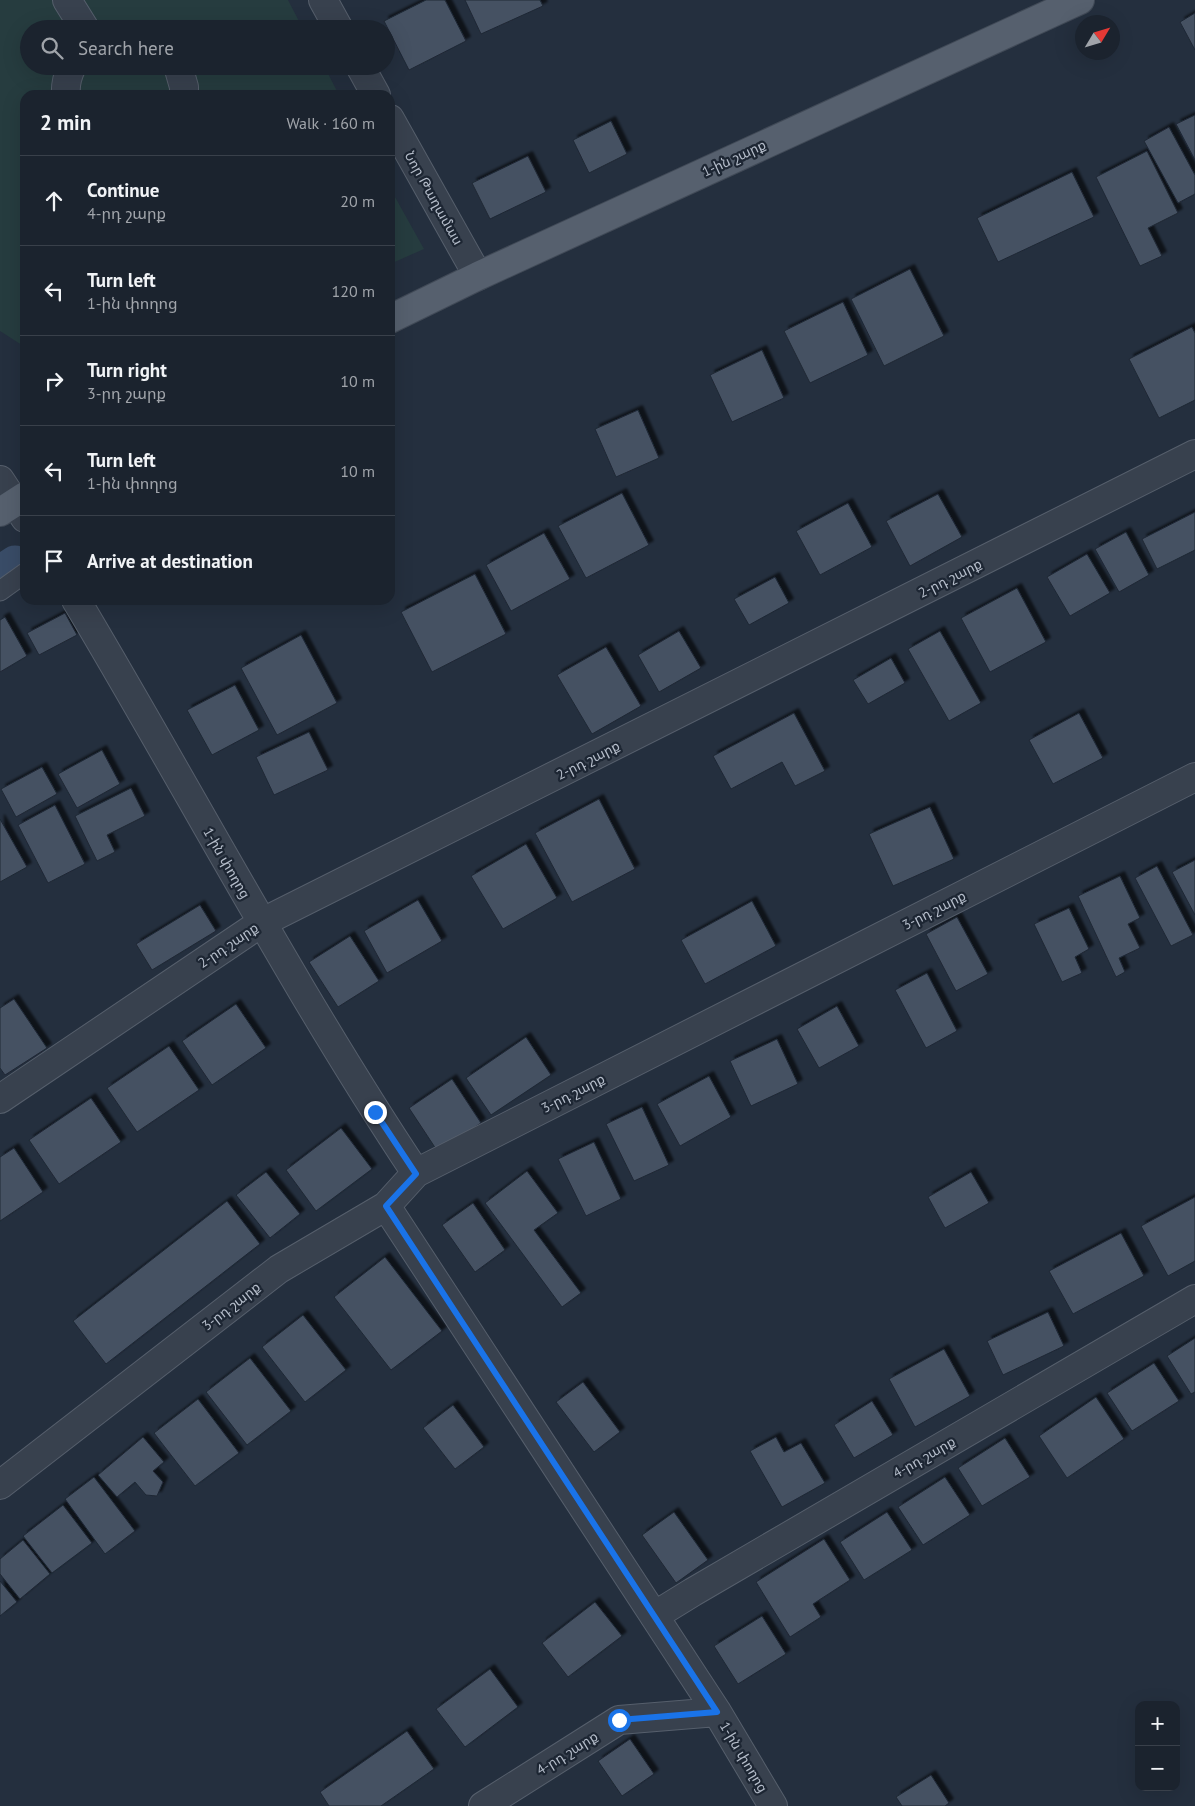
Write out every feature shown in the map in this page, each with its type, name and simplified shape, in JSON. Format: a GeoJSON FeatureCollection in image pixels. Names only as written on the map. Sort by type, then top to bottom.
{"type":"FeatureCollection","features":[{"type":"Feature","properties":{"kind":"main road","name":"1-ին շարք"},"geometry":{"type":"LineString","coordinates":[[395,317],[478,276],[1080,0]]}},
{"type":"Feature","properties":{"kind":"street"},"geometry":{"type":"LineString","coordinates":[[67,0],[79,20]]}},
{"type":"Feature","properties":{"kind":"street"},"geometry":{"type":"LineString","coordinates":[[323,0],[334,20]]}},
{"type":"Feature","properties":{"kind":"street"},"geometry":{"type":"LineString","coordinates":[[66,90],[69,75]]}},
{"type":"Feature","properties":{"kind":"street"},"geometry":{"type":"LineString","coordinates":[[181,75],[184,90]]}},
{"type":"Feature","properties":{"kind":"street"},"geometry":{"type":"LineString","coordinates":[[365,75],[373,90]]}},
{"type":"Feature","properties":{"kind":"street","name":"Նոր Թաղամաս"},"geometry":{"type":"LineString","coordinates":[[395,128],[478,276]]}},
{"type":"Feature","properties":{"kind":"street","name":"2-րդ շարք"},"geometry":{"type":"LineString","coordinates":[[0,1099],[261,923],[1195,454]]}},
{"type":"Feature","properties":{"kind":"street","name":"1-ին փողոց"},"geometry":{"type":"LineString","coordinates":[[79,605],[261,923],[375,1112],[416,1174]]}},
{"type":"Feature","properties":{"kind":"street","name":"3-րդ շարք"},"geometry":{"type":"LineString","coordinates":[[0,1485],[279,1269],[386,1206],[416,1174],[1195,777]]}},
{"type":"Feature","properties":{"kind":"street","name":"1-ին փողոց"},"geometry":{"type":"LineString","coordinates":[[386,1206],[717,1712],[773,1806]]}},
{"type":"Feature","properties":{"kind":"street","name":"4-րդ շարք"},"geometry":{"type":"LineString","coordinates":[[654,1616],[1195,1299]]}},
{"type":"Feature","properties":{"kind":"street","name":"4-րդ շարք"},"geometry":{"type":"LineString","coordinates":[[483,1806],[619,1720],[717,1712]]}},
{"type":"Feature","properties":{"kind":"lane"},"geometry":{"type":"LineString","coordinates":[[0,591],[20,577]]}},
{"type":"Feature","properties":{"kind":"green space"},"geometry":{"type":"Polygon","coordinates":[[[0,0],[288,0],[298,20],[20,20],[20,75],[329,75],[336,90],[20,90],[20,344],[0,331],[0,0]]]}},
{"type":"Feature","properties":{"kind":"green space"},"geometry":{"type":"Polygon","coordinates":[[[395,197],[424,249],[395,262],[395,197]]]}},
{"type":"Feature","properties":{"kind":"building"},"geometry":{"type":"Polygon","coordinates":[[[426,0],[445,0],[466,41],[409,70],[395,43],[395,20],[386,20],[426,0]]]}},
{"type":"Feature","properties":{"kind":"building"},"geometry":{"type":"Polygon","coordinates":[[[465,0],[540,0],[543,6],[481,34],[465,0]]]}},
{"type":"Feature","properties":{"kind":"building"},"geometry":{"type":"Polygon","coordinates":[[[1195,13],[1195,50],[1180,22],[1195,13]]]}},
{"type":"Feature","properties":{"kind":"building"},"geometry":{"type":"Polygon","coordinates":[[[1195,115],[1195,160],[1176,124],[1195,115]]]}},
{"type":"Feature","properties":{"kind":"building"},"geometry":{"type":"Polygon","coordinates":[[[611,121],[627,154],[589,173],[573,140],[611,121]]]}},
{"type":"Feature","properties":{"kind":"building"},"geometry":{"type":"Polygon","coordinates":[[[1169,127],[1195,175],[1195,194],[1178,203],[1144,141],[1169,127]]]}},
{"type":"Feature","properties":{"kind":"building"},"geometry":{"type":"Polygon","coordinates":[[[1147,151],[1178,213],[1148,228],[1162,256],[1140,266],[1096,177],[1147,151]]]}},
{"type":"Feature","properties":{"kind":"building"},"geometry":{"type":"Polygon","coordinates":[[[528,156],[546,192],[490,219],[472,183],[528,156]]]}},
{"type":"Feature","properties":{"kind":"building"},"geometry":{"type":"Polygon","coordinates":[[[1072,172],[1094,217],[998,262],[977,218],[1072,172]]]}},
{"type":"Feature","properties":{"kind":"building"},"geometry":{"type":"Polygon","coordinates":[[[910,269],[944,336],[884,366],[851,299],[910,269]]]}},
{"type":"Feature","properties":{"kind":"building"},"geometry":{"type":"Polygon","coordinates":[[[843,302],[868,355],[810,383],[784,331],[843,302]]]}},
{"type":"Feature","properties":{"kind":"building"},"geometry":{"type":"Polygon","coordinates":[[[1192,327],[1195,333],[1195,400],[1159,418],[1129,359],[1192,327]]]}},
{"type":"Feature","properties":{"kind":"building"},"geometry":{"type":"Polygon","coordinates":[[[762,350],[784,398],[732,422],[710,375],[762,350]]]}},
{"type":"Feature","properties":{"kind":"building"},"geometry":{"type":"Polygon","coordinates":[[[638,410],[659,458],[616,477],[595,429],[638,410]]]}},
{"type":"Feature","properties":{"kind":"building"},"geometry":{"type":"Polygon","coordinates":[[[622,493],[649,545],[586,578],[558,526],[622,493]]]}},
{"type":"Feature","properties":{"kind":"building"},"geometry":{"type":"Polygon","coordinates":[[[938,494],[962,537],[910,566],[886,521],[938,494]]]}},
{"type":"Feature","properties":{"kind":"building"},"geometry":{"type":"Polygon","coordinates":[[[848,503],[872,547],[820,575],[796,531],[848,503]]]}},
{"type":"Feature","properties":{"kind":"building"},"geometry":{"type":"Polygon","coordinates":[[[1195,512],[1195,550],[1157,569],[1142,539],[1195,512]]]}},
{"type":"Feature","properties":{"kind":"building"},"geometry":{"type":"Polygon","coordinates":[[[1126,532],[1149,575],[1119,592],[1095,549],[1126,532]]]}},
{"type":"Feature","properties":{"kind":"building"},"geometry":{"type":"Polygon","coordinates":[[[544,533],[570,579],[511,611],[486,565],[544,533]]]}},
{"type":"Feature","properties":{"kind":"building"},"geometry":{"type":"Polygon","coordinates":[[[1087,554],[1110,593],[1070,616],[1047,577],[1087,554]]]}},
{"type":"Feature","properties":{"kind":"building"},"geometry":{"type":"Polygon","coordinates":[[[475,574],[506,634],[432,672],[401,612],[475,574]]]}},
{"type":"Feature","properties":{"kind":"building"},"geometry":{"type":"Polygon","coordinates":[[[775,577],[789,603],[749,625],[734,599],[775,577]]]}},
{"type":"Feature","properties":{"kind":"building"},"geometry":{"type":"Polygon","coordinates":[[[1017,588],[1046,642],[990,672],[961,618],[1017,588]]]}},
{"type":"Feature","properties":{"kind":"building"},"geometry":{"type":"Polygon","coordinates":[[[65,613],[77,635],[39,655],[27,633],[65,613]]]}},
{"type":"Feature","properties":{"kind":"building"},"geometry":{"type":"Polygon","coordinates":[[[5,617],[27,656],[0,672],[0,620],[5,617]]]}},
{"type":"Feature","properties":{"kind":"building"},"geometry":{"type":"Polygon","coordinates":[[[679,631],[701,668],[659,692],[638,655],[679,631]]]}},
{"type":"Feature","properties":{"kind":"building"},"geometry":{"type":"Polygon","coordinates":[[[940,631],[981,703],[949,721],[908,649],[940,631]]]}},
{"type":"Feature","properties":{"kind":"building"},"geometry":{"type":"Polygon","coordinates":[[[301,635],[337,703],[277,735],[241,668],[301,635]]]}},
{"type":"Feature","properties":{"kind":"building"},"geometry":{"type":"Polygon","coordinates":[[[606,647],[641,706],[592,734],[557,675],[606,647]]]}},
{"type":"Feature","properties":{"kind":"building"},"geometry":{"type":"Polygon","coordinates":[[[891,658],[905,683],[868,704],[853,680],[891,658]]]}},
{"type":"Feature","properties":{"kind":"building"},"geometry":{"type":"Polygon","coordinates":[[[235,685],[259,730],[212,755],[187,710],[235,685]]]}},
{"type":"Feature","properties":{"kind":"building"},"geometry":{"type":"Polygon","coordinates":[[[794,713],[825,771],[795,786],[782,762],[731,789],[713,756],[794,713]]]}},
{"type":"Feature","properties":{"kind":"building"},"geometry":{"type":"Polygon","coordinates":[[[1079,713],[1103,758],[1053,784],[1029,740],[1079,713]]]}},
{"type":"Feature","properties":{"kind":"building"},"geometry":{"type":"Polygon","coordinates":[[[309,732],[328,770],[274,795],[256,757],[309,732]]]}},
{"type":"Feature","properties":{"kind":"building"},"geometry":{"type":"Polygon","coordinates":[[[102,750],[120,784],[77,808],[58,774],[102,750]]]}},
{"type":"Feature","properties":{"kind":"building"},"geometry":{"type":"Polygon","coordinates":[[[42,767],[57,794],[16,817],[1,789],[42,767]]]}},
{"type":"Feature","properties":{"kind":"building"},"geometry":{"type":"Polygon","coordinates":[[[131,788],[145,816],[107,835],[115,852],[97,861],[75,816],[131,788]]]}},
{"type":"Feature","properties":{"kind":"building"},"geometry":{"type":"Polygon","coordinates":[[[599,799],[635,869],[572,902],[535,833],[599,799]]]}},
{"type":"Feature","properties":{"kind":"building"},"geometry":{"type":"Polygon","coordinates":[[[55,805],[85,864],[48,883],[18,825],[55,805]]]}},
{"type":"Feature","properties":{"kind":"building"},"geometry":{"type":"Polygon","coordinates":[[[930,807],[954,859],[893,886],[869,834],[930,807]]]}},
{"type":"Feature","properties":{"kind":"building"},"geometry":{"type":"Polygon","coordinates":[[[0,819],[27,867],[0,882],[0,819]]]}},
{"type":"Feature","properties":{"kind":"building"},"geometry":{"type":"Polygon","coordinates":[[[526,844],[557,898],[503,929],[471,876],[526,844]]]}},
{"type":"Feature","properties":{"kind":"building"},"geometry":{"type":"Polygon","coordinates":[[[1195,860],[1195,915],[1172,872],[1195,860]]]}},
{"type":"Feature","properties":{"kind":"building"},"geometry":{"type":"Polygon","coordinates":[[[1157,866],[1193,935],[1171,946],[1135,878],[1157,866]]]}},
{"type":"Feature","properties":{"kind":"building"},"geometry":{"type":"Polygon","coordinates":[[[1120,876],[1140,918],[1128,924],[1140,948],[1119,958],[1125,972],[1116,977],[1078,896],[1120,876]]]}},
{"type":"Feature","properties":{"kind":"building"},"geometry":{"type":"Polygon","coordinates":[[[418,900],[442,941],[387,973],[364,931],[418,900]]]}},
{"type":"Feature","properties":{"kind":"building"},"geometry":{"type":"Polygon","coordinates":[[[752,901],[776,946],[705,984],[681,940],[752,901]]]}},
{"type":"Feature","properties":{"kind":"building"},"geometry":{"type":"Polygon","coordinates":[[[200,905],[216,931],[152,970],[136,944],[200,905]]]}},
{"type":"Feature","properties":{"kind":"building"},"geometry":{"type":"Polygon","coordinates":[[[1069,908],[1089,949],[1075,957],[1082,973],[1062,982],[1034,924],[1069,908]]]}},
{"type":"Feature","properties":{"kind":"building"},"geometry":{"type":"Polygon","coordinates":[[[957,917],[988,974],[956,991],[926,934],[957,917]]]}},
{"type":"Feature","properties":{"kind":"building"},"geometry":{"type":"Polygon","coordinates":[[[350,936],[379,981],[338,1007],[309,962],[350,936]]]}},
{"type":"Feature","properties":{"kind":"building"},"geometry":{"type":"Polygon","coordinates":[[[927,973],[957,1031],[926,1048],[895,990],[927,973]]]}},
{"type":"Feature","properties":{"kind":"building"},"geometry":{"type":"Polygon","coordinates":[[[14,999],[47,1048],[5,1075],[0,1068],[0,1008],[14,999]]]}},
{"type":"Feature","properties":{"kind":"building"},"geometry":{"type":"Polygon","coordinates":[[[236,1004],[266,1048],[212,1085],[182,1041],[236,1004]]]}},
{"type":"Feature","properties":{"kind":"building"},"geometry":{"type":"Polygon","coordinates":[[[837,1006],[859,1046],[819,1068],[797,1029],[837,1006]]]}},
{"type":"Feature","properties":{"kind":"building"},"geometry":{"type":"Polygon","coordinates":[[[526,1037],[551,1075],[491,1115],[466,1078],[526,1037]]]}},
{"type":"Feature","properties":{"kind":"building"},"geometry":{"type":"Polygon","coordinates":[[[777,1039],[798,1084],[751,1106],[730,1061],[777,1039]]]}},
{"type":"Feature","properties":{"kind":"building"},"geometry":{"type":"Polygon","coordinates":[[[169,1046],[199,1090],[137,1132],[107,1088],[169,1046]]]}},
{"type":"Feature","properties":{"kind":"building"},"geometry":{"type":"Polygon","coordinates":[[[709,1076],[731,1117],[680,1146],[657,1104],[709,1076]]]}},
{"type":"Feature","properties":{"kind":"building"},"geometry":{"type":"Polygon","coordinates":[[[452,1079],[481,1123],[438,1152],[409,1108],[452,1079]]]}},
{"type":"Feature","properties":{"kind":"building"},"geometry":{"type":"Polygon","coordinates":[[[91,1098],[121,1142],[59,1184],[29,1140],[91,1098]]]}},
{"type":"Feature","properties":{"kind":"building"},"geometry":{"type":"Polygon","coordinates":[[[642,1107],[669,1165],[634,1181],[606,1124],[642,1107]]]}},
{"type":"Feature","properties":{"kind":"building"},"geometry":{"type":"Polygon","coordinates":[[[341,1128],[372,1169],[316,1211],[286,1170],[341,1128]]]}},
{"type":"Feature","properties":{"kind":"building"},"geometry":{"type":"Polygon","coordinates":[[[594,1142],[621,1199],[586,1216],[558,1159],[594,1142]]]}},
{"type":"Feature","properties":{"kind":"building"},"geometry":{"type":"Polygon","coordinates":[[[14,1148],[43,1192],[0,1221],[0,1157],[14,1148]]]}},
{"type":"Feature","properties":{"kind":"building"},"geometry":{"type":"Polygon","coordinates":[[[527,1171],[558,1213],[534,1230],[581,1293],[562,1307],[485,1203],[527,1171]]]}},
{"type":"Feature","properties":{"kind":"building"},"geometry":{"type":"Polygon","coordinates":[[[266,1172],[300,1214],[270,1238],[236,1195],[266,1172]]]}},
{"type":"Feature","properties":{"kind":"building"},"geometry":{"type":"Polygon","coordinates":[[[971,1172],[989,1203],[945,1228],[928,1197],[971,1172]]]}},
{"type":"Feature","properties":{"kind":"building"},"geometry":{"type":"Polygon","coordinates":[[[1195,1197],[1195,1261],[1168,1276],[1141,1226],[1195,1197]]]}},
{"type":"Feature","properties":{"kind":"building"},"geometry":{"type":"Polygon","coordinates":[[[227,1201],[260,1244],[106,1364],[73,1321],[227,1201]]]}},
{"type":"Feature","properties":{"kind":"building"},"geometry":{"type":"Polygon","coordinates":[[[473,1203],[505,1250],[475,1272],[442,1225],[473,1203]]]}},
{"type":"Feature","properties":{"kind":"building"},"geometry":{"type":"Polygon","coordinates":[[[1121,1233],[1144,1276],[1073,1314],[1049,1271],[1121,1233]]]}},
{"type":"Feature","properties":{"kind":"building"},"geometry":{"type":"Polygon","coordinates":[[[385,1257],[442,1331],[391,1370],[334,1297],[385,1257]]]}},
{"type":"Feature","properties":{"kind":"building"},"geometry":{"type":"Polygon","coordinates":[[[1048,1312],[1064,1346],[1003,1375],[987,1341],[1048,1312]]]}},
{"type":"Feature","properties":{"kind":"building"},"geometry":{"type":"Polygon","coordinates":[[[303,1315],[346,1370],[305,1402],[262,1347],[303,1315]]]}},
{"type":"Feature","properties":{"kind":"building"},"geometry":{"type":"Polygon","coordinates":[[[1195,1338],[1195,1392],[1191,1394],[1167,1356],[1195,1338]]]}},
{"type":"Feature","properties":{"kind":"building"},"geometry":{"type":"Polygon","coordinates":[[[944,1349],[970,1396],[915,1427],[889,1379],[944,1349]]]}},
{"type":"Feature","properties":{"kind":"building"},"geometry":{"type":"Polygon","coordinates":[[[250,1358],[291,1411],[247,1445],[206,1392],[250,1358]]]}},
{"type":"Feature","properties":{"kind":"building"},"geometry":{"type":"Polygon","coordinates":[[[1154,1363],[1179,1401],[1132,1431],[1107,1393],[1154,1363]]]}},
{"type":"Feature","properties":{"kind":"building"},"geometry":{"type":"Polygon","coordinates":[[[583,1382],[620,1432],[594,1452],[556,1402],[583,1382]]]}},
{"type":"Feature","properties":{"kind":"building"},"geometry":{"type":"Polygon","coordinates":[[[1096,1397],[1124,1439],[1067,1478],[1039,1436],[1096,1397]]]}},
{"type":"Feature","properties":{"kind":"building"},"geometry":{"type":"Polygon","coordinates":[[[198,1399],[239,1453],[195,1486],[154,1433],[198,1399]]]}},
{"type":"Feature","properties":{"kind":"building"},"geometry":{"type":"Polygon","coordinates":[[[872,1401],[893,1435],[854,1458],[834,1425],[872,1401]]]}},
{"type":"Feature","properties":{"kind":"building"},"geometry":{"type":"Polygon","coordinates":[[[453,1405],[484,1447],[455,1469],[423,1428],[453,1405]]]}},
{"type":"Feature","properties":{"kind":"building"},"geometry":{"type":"Polygon","coordinates":[[[143,1437],[164,1462],[153,1471],[163,1482],[157,1496],[146,1495],[135,1482],[117,1497],[98,1475],[143,1437]]]}},
{"type":"Feature","properties":{"kind":"building"},"geometry":{"type":"Polygon","coordinates":[[[776,1437],[784,1452],[801,1443],[825,1483],[782,1507],[750,1451],[776,1437]]]}},
{"type":"Feature","properties":{"kind":"building"},"geometry":{"type":"Polygon","coordinates":[[[1005,1438],[1030,1477],[982,1506],[958,1468],[1005,1438]]]}},
{"type":"Feature","properties":{"kind":"building"},"geometry":{"type":"Polygon","coordinates":[[[94,1477],[135,1531],[105,1554],[65,1499],[94,1477]]]}},
{"type":"Feature","properties":{"kind":"building"},"geometry":{"type":"Polygon","coordinates":[[[945,1477],[970,1515],[923,1545],[898,1507],[945,1477]]]}},
{"type":"Feature","properties":{"kind":"building"},"geometry":{"type":"Polygon","coordinates":[[[63,1505],[92,1543],[52,1573],[23,1536],[63,1505]]]}},
{"type":"Feature","properties":{"kind":"building"},"geometry":{"type":"Polygon","coordinates":[[[674,1512],[708,1560],[676,1583],[642,1535],[674,1512]]]}},
{"type":"Feature","properties":{"kind":"building"},"geometry":{"type":"Polygon","coordinates":[[[887,1512],[912,1550],[864,1580],[840,1542],[887,1512]]]}},
{"type":"Feature","properties":{"kind":"building"},"geometry":{"type":"Polygon","coordinates":[[[824,1539],[850,1580],[813,1604],[821,1617],[790,1637],[756,1582],[824,1539]]]}},
{"type":"Feature","properties":{"kind":"building"},"geometry":{"type":"Polygon","coordinates":[[[23,1540],[50,1574],[20,1599],[0,1574],[0,1559],[23,1540]]]}},
{"type":"Feature","properties":{"kind":"building"},"geometry":{"type":"Polygon","coordinates":[[[0,1581],[17,1602],[0,1616],[0,1581]]]}},
{"type":"Feature","properties":{"kind":"building"},"geometry":{"type":"Polygon","coordinates":[[[595,1602],[622,1636],[568,1677],[542,1643],[595,1602]]]}},
{"type":"Feature","properties":{"kind":"building"},"geometry":{"type":"Polygon","coordinates":[[[762,1616],[786,1654],[738,1684],[714,1646],[762,1616]]]}},
{"type":"Feature","properties":{"kind":"building"},"geometry":{"type":"Polygon","coordinates":[[[490,1669],[518,1707],[465,1747],[436,1709],[490,1669]]]}},
{"type":"Feature","properties":{"kind":"building"},"geometry":{"type":"Polygon","coordinates":[[[407,1731],[434,1769],[381,1806],[329,1806],[320,1792],[407,1731]]]}},
{"type":"Feature","properties":{"kind":"building"},"geometry":{"type":"Polygon","coordinates":[[[630,1739],[654,1774],[622,1796],[598,1761],[630,1739]]]}},
{"type":"Feature","properties":{"kind":"building"},"geometry":{"type":"Polygon","coordinates":[[[931,1775],[949,1803],[945,1806],[902,1806],[896,1797],[931,1775]]]}},
{"type":"Feature","properties":{"kind":"waterway"},"geometry":{"type":"LineString","coordinates":[[0,573],[15,563]]}},
{"type":"Feature","properties":{"kind":"route"},"geometry":{"type":"LineString","coordinates":[[375,1112],[416,1174],[386,1206],[717,1712],[619,1720]]}}]}
